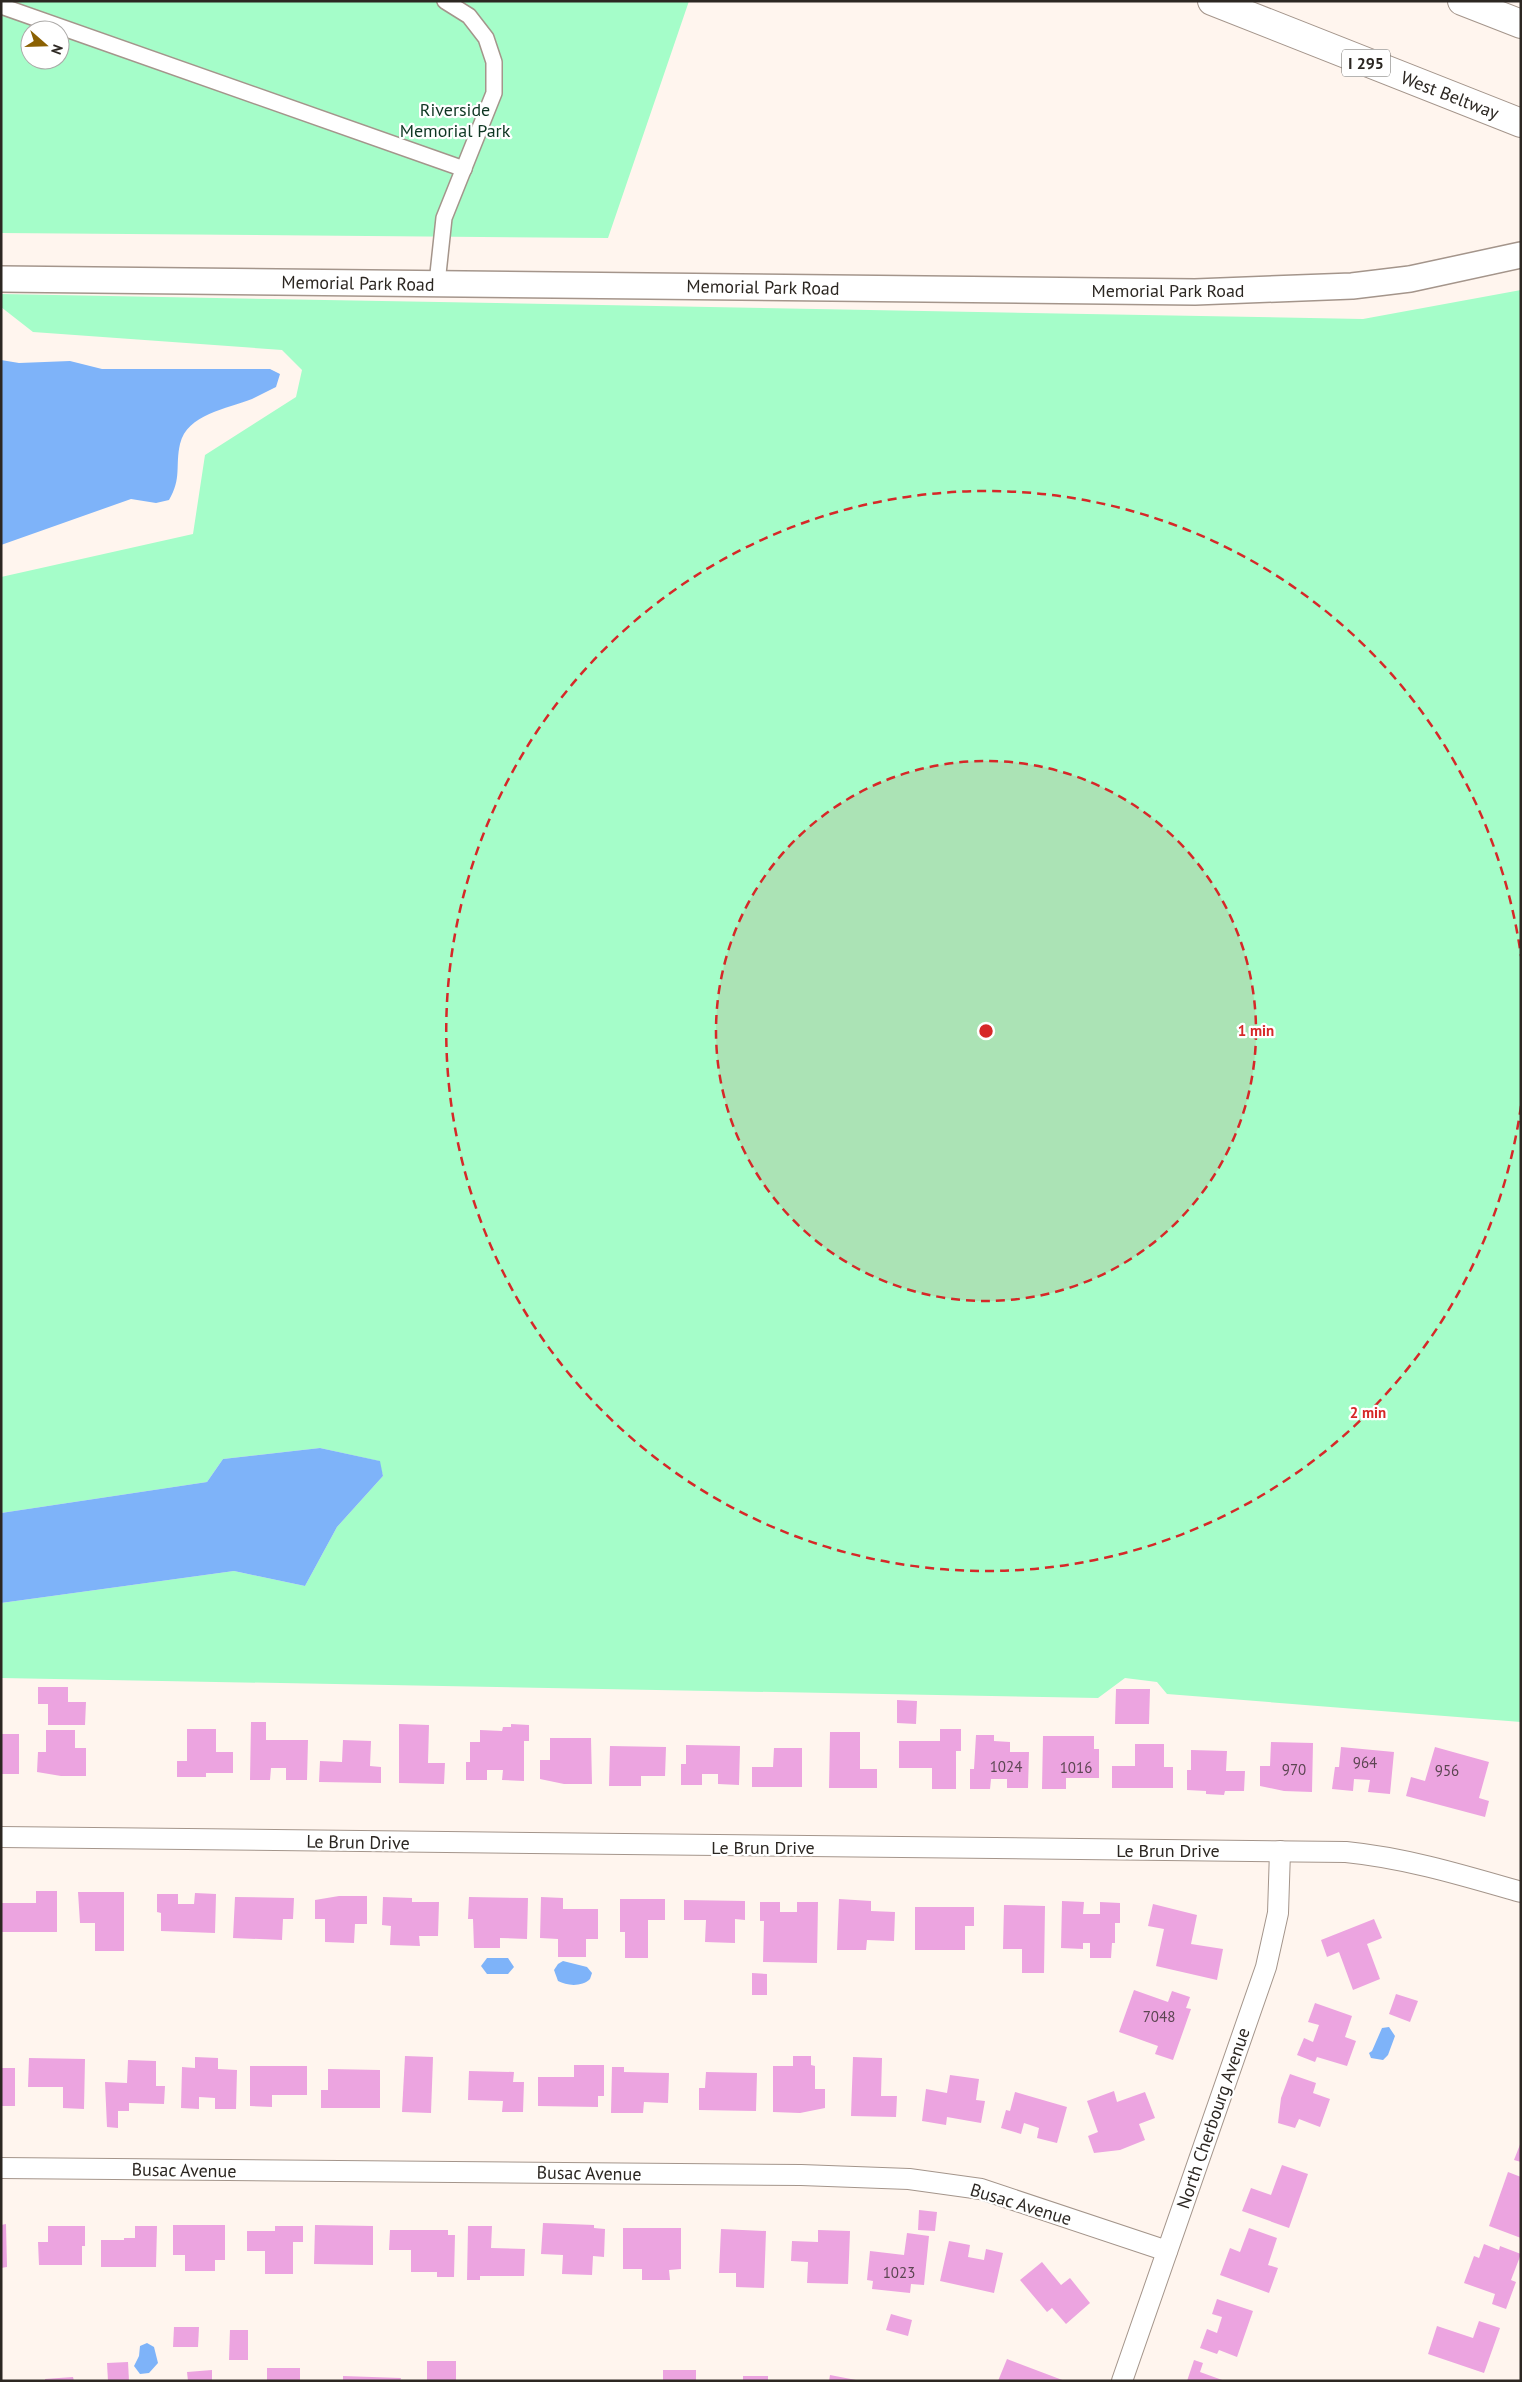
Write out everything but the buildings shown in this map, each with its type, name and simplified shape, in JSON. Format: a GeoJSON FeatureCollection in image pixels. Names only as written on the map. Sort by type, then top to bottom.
{"type":"FeatureCollection","features":[{"type":"Feature","properties":{"kind":"highway","name":"West Beltway"},"geometry":{"type":"LineString","coordinates":[[1212,1],[1521,123]]}},
{"type":"Feature","properties":{"kind":"highway"},"geometry":{"type":"LineString","coordinates":[[1462,1],[1521,24]]}},
{"type":"Feature","properties":{"kind":"street"},"geometry":{"type":"LineString","coordinates":[[437,284],[444,218],[494,93],[494,62],[486,38],[469,16],[445,1]]}},
{"type":"Feature","properties":{"kind":"street"},"geometry":{"type":"LineString","coordinates":[[1,6],[464,169]]}},
{"type":"Feature","properties":{"kind":"street","name":"Memorial Park Road"},"geometry":{"type":"LineString","coordinates":[[1,279],[1195,292],[1293,290],[1410,279],[1521,255]]}},
{"type":"Feature","properties":{"kind":"street","name":"Le Brun Drive"},"geometry":{"type":"LineString","coordinates":[[1,1837],[1346,1852],[1390,1856],[1442,1868],[1521,1892]]}},
{"type":"Feature","properties":{"kind":"street","name":"North Cherbourg Avenue"},"geometry":{"type":"LineString","coordinates":[[1122,2381],[1266,1967],[1278,1913],[1280,1851]]}},
{"type":"Feature","properties":{"kind":"street","name":"Busac Avenue"},"geometry":{"type":"LineString","coordinates":[[1,2168],[781,2175],[909,2179],[981,2189],[1167,2251]]}},
{"type":"Feature","properties":{"kind":"green space","name":"Riverside Memorial Park"},"geometry":{"type":"Polygon","coordinates":[[[1,1],[689,1],[608,238],[1,233],[1,1]]]}},
{"type":"Feature","properties":{"kind":"green space"},"geometry":{"type":"Polygon","coordinates":[[[1521,290],[1521,1722],[1167,1694],[1157,1682],[1125,1678],[1098,1698],[1,1678],[1,1603],[234,1571],[305,1586],[337,1527],[383,1476],[379,1461],[320,1448],[223,1459],[207,1482],[1,1513],[1,577],[193,534],[205,455],[296,397],[302,370],[282,350],[33,332],[1,307],[1,294],[1363,319],[1521,290]]]}},
{"type":"Feature","properties":{"kind":"water"},"geometry":{"type":"Polygon","coordinates":[[[1,360],[19,363],[70,361],[102,369],[270,369],[280,374],[276,387],[252,399],[209,414],[191,426],[184,434],[180,444],[177,478],[169,500],[156,503],[131,499],[1,545],[1,360]]]}},
{"type":"Feature","properties":{"kind":"water"},"geometry":{"type":"Polygon","coordinates":[[[320,1448],[380,1461],[383,1476],[337,1527],[305,1586],[234,1571],[1,1603],[1,1513],[207,1482],[223,1459],[320,1448]]]}},
{"type":"Feature","properties":{"kind":"water"},"geometry":{"type":"Polygon","coordinates":[[[487,1958],[508,1958],[514,1967],[508,1974],[487,1974],[481,1966],[487,1958]]]}},
{"type":"Feature","properties":{"kind":"water"},"geometry":{"type":"Polygon","coordinates":[[[563,1961],[587,1967],[592,1973],[590,1979],[587,1982],[574,1985],[558,1981],[554,1970],[563,1961]]]}},
{"type":"Feature","properties":{"kind":"water"},"geometry":{"type":"Polygon","coordinates":[[[1389,2027],[1395,2036],[1388,2055],[1383,2060],[1371,2058],[1369,2053],[1372,2051],[1382,2028],[1389,2027]]]}},
{"type":"Feature","properties":{"kind":"water"},"geometry":{"type":"Polygon","coordinates":[[[147,2343],[154,2347],[158,2363],[149,2373],[140,2374],[134,2366],[139,2356],[140,2346],[147,2343]]]}}]}
